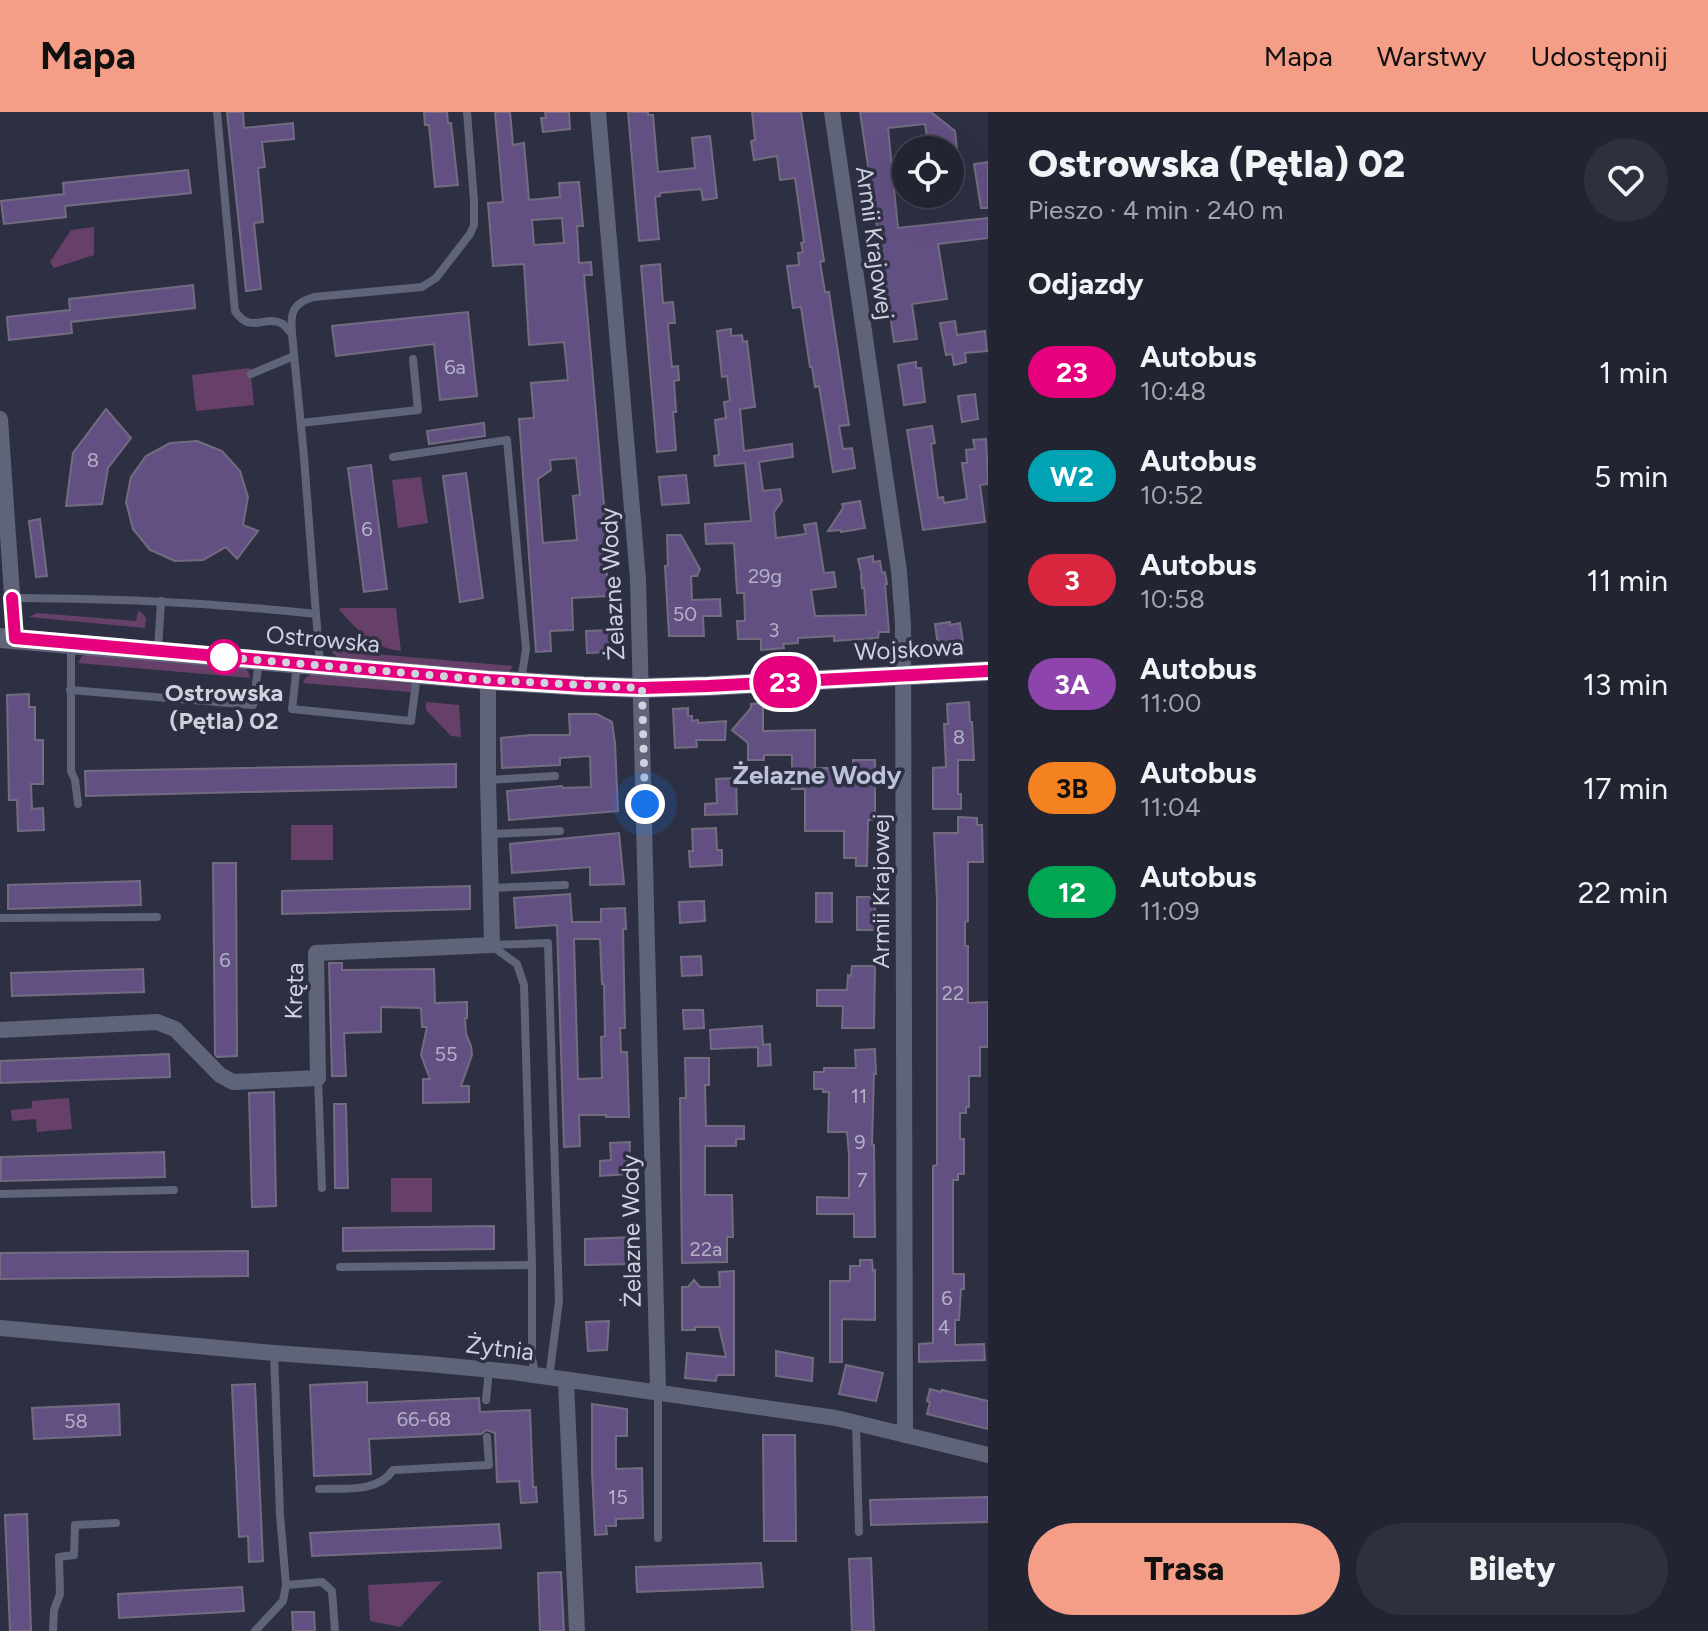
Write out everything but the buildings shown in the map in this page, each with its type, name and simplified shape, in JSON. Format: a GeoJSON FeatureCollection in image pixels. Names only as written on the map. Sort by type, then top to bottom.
{"type":"FeatureCollection","features":[{"type":"Feature","properties":{"kind":"street","name":"Żelazne Wody"},"geometry":{"type":"LineString","coordinates":[[598,112],[638,579],[658,1391]]}},
{"type":"Feature","properties":{"kind":"street","name":"Armii Krajowej"},"geometry":{"type":"LineString","coordinates":[[832,112],[899,571],[903,624],[905,1435]]}},
{"type":"Feature","properties":{"kind":"street"},"geometry":{"type":"LineString","coordinates":[[0,423],[4,533],[12,598],[7,638]]}},
{"type":"Feature","properties":{"kind":"street","name":"Ostrowska"},"geometry":{"type":"LineString","coordinates":[[7,638],[488,680],[642,688]]}},
{"type":"Feature","properties":{"kind":"street","name":"Wojskowa"},"geometry":{"type":"LineString","coordinates":[[642,688],[988,671]]}},
{"type":"Feature","properties":{"kind":"street"},"geometry":{"type":"LineString","coordinates":[[488,680],[492,945]]}},
{"type":"Feature","properties":{"kind":"street","name":"Kręta"},"geometry":{"type":"LineString","coordinates":[[318,1078],[316,953],[492,945]]}},
{"type":"Feature","properties":{"kind":"street"},"geometry":{"type":"LineString","coordinates":[[0,1030],[157,1022],[175,1029],[220,1075],[233,1082],[318,1078]]}},
{"type":"Feature","properties":{"kind":"street","name":"Żytnia"},"geometry":{"type":"LineString","coordinates":[[0,1328],[429,1364],[658,1391],[856,1422],[988,1455]]}},
{"type":"Feature","properties":{"kind":"street"},"geometry":{"type":"LineString","coordinates":[[550,1378],[577,1631]]}},
{"type":"Feature","properties":{"kind":"lane"},"geometry":{"type":"LineString","coordinates":[[217,112],[235,311],[242,321],[282,324],[292,334]]}},
{"type":"Feature","properties":{"kind":"lane"},"geometry":{"type":"LineString","coordinates":[[320,665],[290,320],[294,308],[303,300],[422,287],[436,278],[474,225],[467,112]]}},
{"type":"Feature","properties":{"kind":"lane"},"geometry":{"type":"LineString","coordinates":[[251,374],[294,356]]}},
{"type":"Feature","properties":{"kind":"lane"},"geometry":{"type":"LineString","coordinates":[[301,423],[418,410],[413,359]]}},
{"type":"Feature","properties":{"kind":"lane"},"geometry":{"type":"LineString","coordinates":[[393,457],[507,440],[526,649],[521,682]]}},
{"type":"Feature","properties":{"kind":"lane"},"geometry":{"type":"LineString","coordinates":[[12,598],[161,601],[316,614]]}},
{"type":"Feature","properties":{"kind":"lane"},"geometry":{"type":"LineString","coordinates":[[158,651],[161,601]]}},
{"type":"Feature","properties":{"kind":"lane"},"geometry":{"type":"LineString","coordinates":[[71,643],[71,771],[78,804]]}},
{"type":"Feature","properties":{"kind":"lane"},"geometry":{"type":"LineString","coordinates":[[70,690],[253,705],[259,660]]}},
{"type":"Feature","properties":{"kind":"lane"},"geometry":{"type":"LineString","coordinates":[[297,663],[292,709],[411,721],[417,674]]}},
{"type":"Feature","properties":{"kind":"lane"},"geometry":{"type":"LineString","coordinates":[[488,780],[555,776]]}},
{"type":"Feature","properties":{"kind":"lane"},"geometry":{"type":"LineString","coordinates":[[489,834],[560,831]]}},
{"type":"Feature","properties":{"kind":"lane"},"geometry":{"type":"LineString","coordinates":[[490,888],[565,885]]}},
{"type":"Feature","properties":{"kind":"lane"},"geometry":{"type":"LineString","coordinates":[[0,918],[157,917]]}},
{"type":"Feature","properties":{"kind":"lane"},"geometry":{"type":"LineString","coordinates":[[492,945],[548,943],[559,1301],[550,1378]]}},
{"type":"Feature","properties":{"kind":"lane"},"geometry":{"type":"LineString","coordinates":[[492,945],[517,964],[524,985],[532,1358],[550,1378]]}},
{"type":"Feature","properties":{"kind":"lane"},"geometry":{"type":"LineString","coordinates":[[318,1078],[322,1188]]}},
{"type":"Feature","properties":{"kind":"lane"},"geometry":{"type":"LineString","coordinates":[[0,1194],[174,1190]]}},
{"type":"Feature","properties":{"kind":"lane"},"geometry":{"type":"LineString","coordinates":[[340,1267],[532,1265]]}},
{"type":"Feature","properties":{"kind":"lane"},"geometry":{"type":"LineString","coordinates":[[255,1631],[283,1601],[286,1585],[274,1353]]}},
{"type":"Feature","properties":{"kind":"lane"},"geometry":{"type":"LineString","coordinates":[[486,1400],[489,1370]]}},
{"type":"Feature","properties":{"kind":"lane"},"geometry":{"type":"LineString","coordinates":[[658,1391],[658,1538]]}},
{"type":"Feature","properties":{"kind":"lane"},"geometry":{"type":"LineString","coordinates":[[856,1422],[859,1532]]}},
{"type":"Feature","properties":{"kind":"lane"},"geometry":{"type":"LineString","coordinates":[[319,1489],[373,1486],[388,1478],[393,1470],[489,1465],[487,1437]]}},
{"type":"Feature","properties":{"kind":"lane"},"geometry":{"type":"LineString","coordinates":[[53,1631],[54,1610],[60,1594],[59,1557],[74,1555],[75,1525],[116,1523]]}},
{"type":"Feature","properties":{"kind":"lane"},"geometry":{"type":"LineString","coordinates":[[286,1585],[322,1582],[332,1591],[335,1631]]}},
{"type":"Feature","properties":{"kind":"shaded area"},"geometry":{"type":"Polygon","coordinates":[[[94,227],[94,255],[54,268],[50,262],[71,230],[94,227]]]}},
{"type":"Feature","properties":{"kind":"shaded area"},"geometry":{"type":"Polygon","coordinates":[[[250,368],[254,405],[196,411],[192,375],[250,368]]]}},
{"type":"Feature","properties":{"kind":"shaded area"},"geometry":{"type":"Polygon","coordinates":[[[421,477],[428,523],[398,528],[392,480],[421,477]]]}},
{"type":"Feature","properties":{"kind":"shaded area"},"geometry":{"type":"Polygon","coordinates":[[[340,608],[396,608],[401,651],[373,642],[340,608]]]}},
{"type":"Feature","properties":{"kind":"shaded area"},"geometry":{"type":"Polygon","coordinates":[[[138,611],[146,618],[145,628],[29,617],[37,613],[136,621],[138,611]]]}},
{"type":"Feature","properties":{"kind":"shaded area"},"geometry":{"type":"Polygon","coordinates":[[[329,650],[513,666],[508,673],[340,659],[329,650]]]}},
{"type":"Feature","properties":{"kind":"shaded area"},"geometry":{"type":"Polygon","coordinates":[[[87,654],[243,667],[250,678],[78,663],[87,654]]]}},
{"type":"Feature","properties":{"kind":"shaded area"},"geometry":{"type":"Polygon","coordinates":[[[314,673],[413,684],[411,692],[303,683],[314,673]]]}},
{"type":"Feature","properties":{"kind":"shaded area"},"geometry":{"type":"Polygon","coordinates":[[[426,702],[459,705],[461,737],[451,736],[426,710],[426,702]]]}},
{"type":"Feature","properties":{"kind":"shaded area"},"geometry":{"type":"Polygon","coordinates":[[[291,825],[333,825],[333,860],[291,860],[291,825]]]}},
{"type":"Feature","properties":{"kind":"shaded area"},"geometry":{"type":"Polygon","coordinates":[[[69,1098],[72,1129],[37,1132],[36,1119],[12,1121],[11,1110],[32,1108],[32,1101],[69,1098]]]}},
{"type":"Feature","properties":{"kind":"shaded area"},"geometry":{"type":"Polygon","coordinates":[[[391,1178],[432,1178],[432,1212],[391,1212],[391,1178]]]}},
{"type":"Feature","properties":{"kind":"shaded area"},"geometry":{"type":"Polygon","coordinates":[[[442,1581],[400,1627],[370,1621],[368,1585],[442,1581]]]}},
{"type":"Feature","properties":{"kind":"bus line","name":"23"},"geometry":{"type":"LineString","coordinates":[[12,598],[15,638],[488,680],[642,688],[988,671]]}},
{"type":"Feature","properties":{"kind":"place","name":"Ostrowska (Pętla) 02"},"geometry":{"type":"Point","coordinates":[224,657]}},
{"type":"Feature","properties":{"kind":"district","name":"Żelazne Wody"},"geometry":{"type":"Point","coordinates":[817,775]}},
{"type":"Feature","properties":{"kind":"route"},"geometry":{"type":"LineString","coordinates":[[224,657],[212,656],[488,680],[642,688],[645,804]]}}]}
